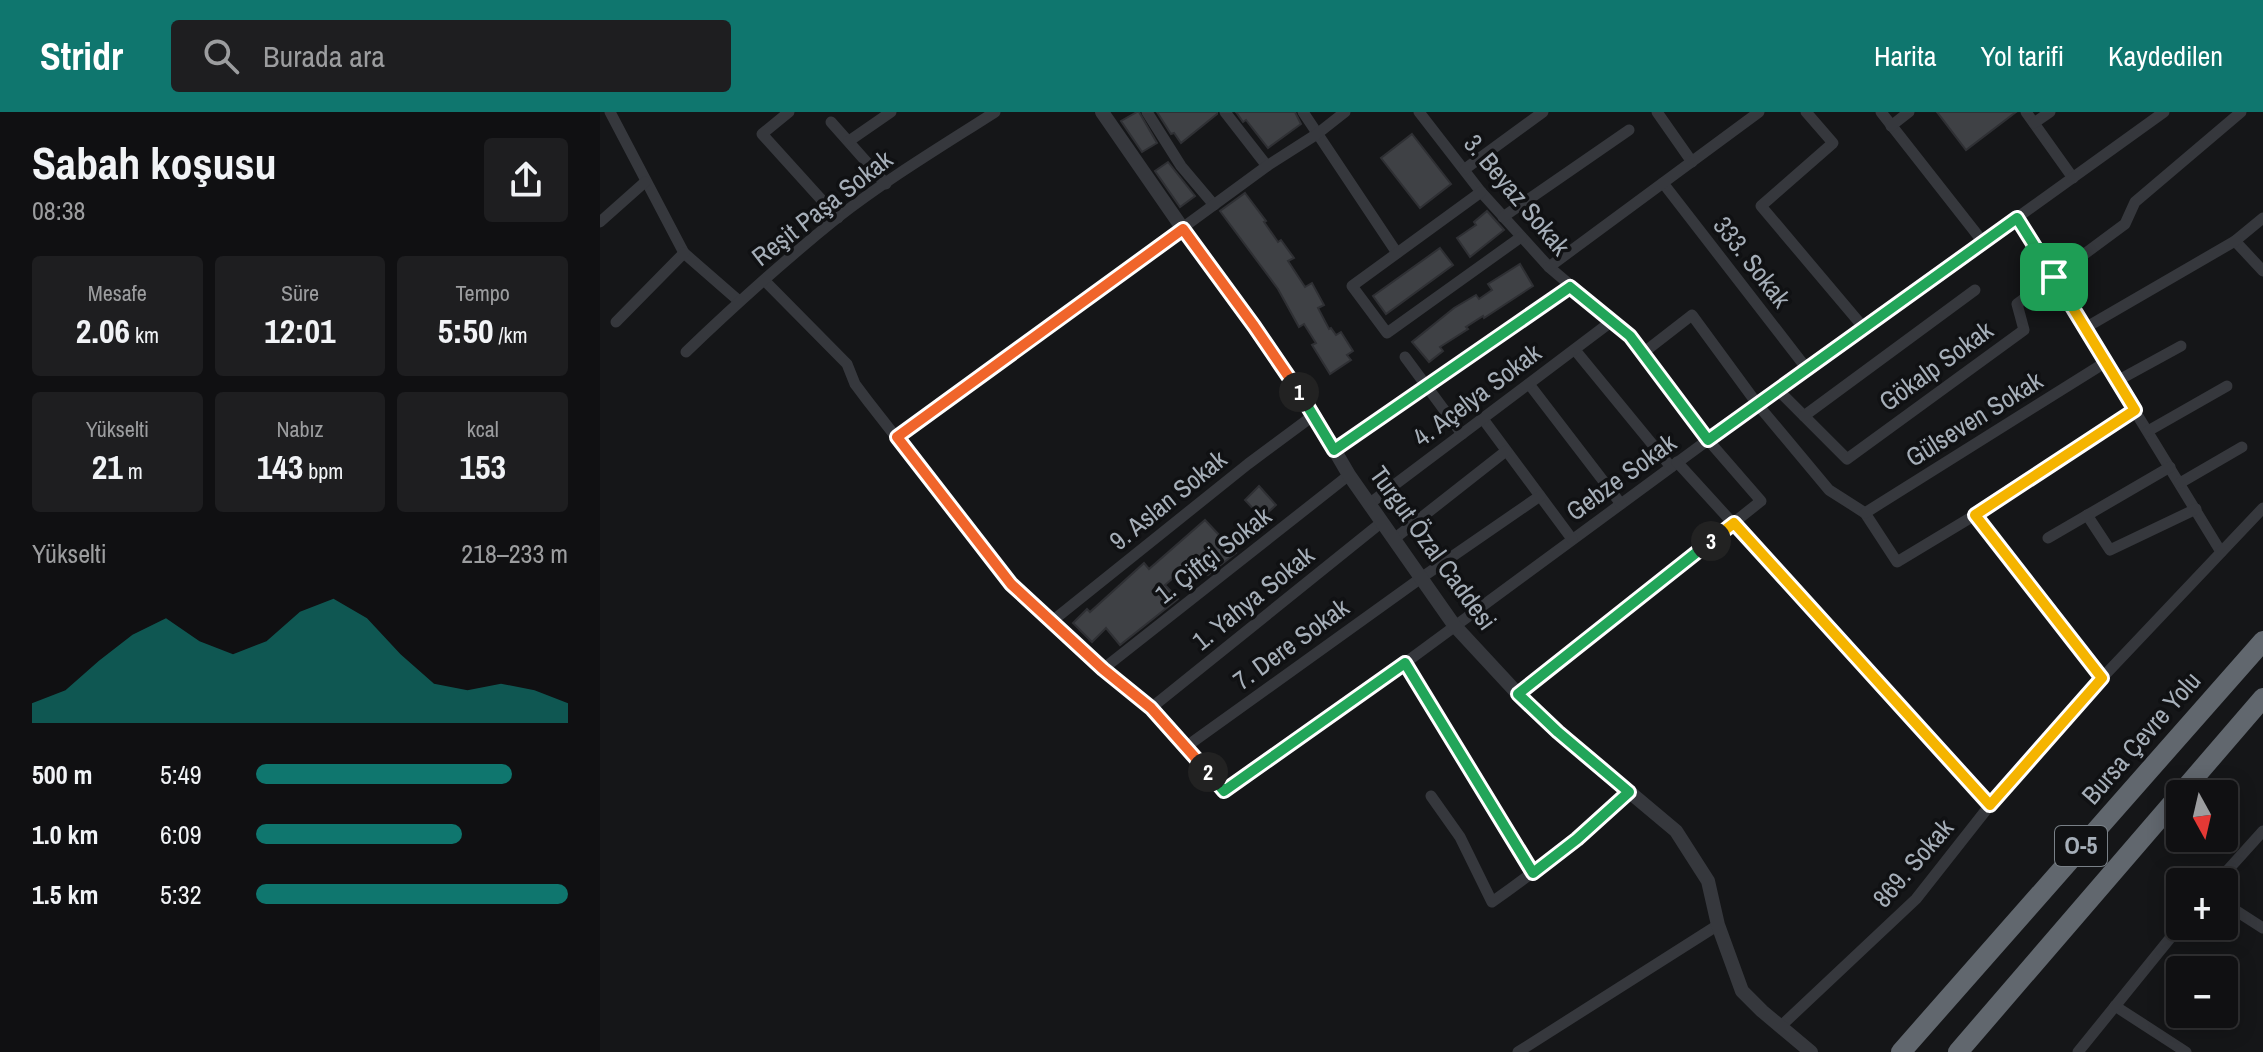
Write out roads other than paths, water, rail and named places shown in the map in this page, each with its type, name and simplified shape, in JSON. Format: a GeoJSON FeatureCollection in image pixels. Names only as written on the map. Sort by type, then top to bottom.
{"type":"FeatureCollection","features":[{"type":"Feature","properties":{"kind":"highway","name":"Bursa Çevre Yolu"},"geometry":{"type":"LineString","coordinates":[[1901,1052],[2263,641]]}},
{"type":"Feature","properties":{"kind":"highway","name":"O-5"},"geometry":{"type":"LineString","coordinates":[[1958,1052],[2263,698]]}},
{"type":"Feature","properties":{"kind":"street"},"geometry":{"type":"LineString","coordinates":[[610,112],[684,253],[739,301]]}},
{"type":"Feature","properties":{"kind":"street"},"geometry":{"type":"LineString","coordinates":[[789,112],[762,134],[838,218]]}},
{"type":"Feature","properties":{"kind":"street"},"geometry":{"type":"LineString","coordinates":[[849,141],[891,112]]}},
{"type":"Feature","properties":{"kind":"street","name":"Reşit Paşa Sokak"},"geometry":{"type":"LineString","coordinates":[[686,352],[739,301],[838,218],[995,112]]}},
{"type":"Feature","properties":{"kind":"street","name":"Turgut Özal Caddesi"},"geometry":{"type":"LineString","coordinates":[[1102,112],[1254,326],[1314,415],[1349,475],[1454,625],[1558,732],[1676,831],[1708,881],[1718,925],[1742,991],[1809,1050]]}},
{"type":"Feature","properties":{"kind":"street"},"geometry":{"type":"LineString","coordinates":[[1147,112],[1181,166],[1214,205]]}},
{"type":"Feature","properties":{"kind":"street"},"geometry":{"type":"LineString","coordinates":[[1225,112],[1267,166]]}},
{"type":"Feature","properties":{"kind":"street"},"geometry":{"type":"LineString","coordinates":[[1303,112],[1397,253]]}},
{"type":"Feature","properties":{"kind":"street"},"geometry":{"type":"LineString","coordinates":[[897,437],[1345,112]]}},
{"type":"Feature","properties":{"kind":"street","name":"3. Beyaz Sokak"},"geometry":{"type":"LineString","coordinates":[[1419,112],[1481,192],[1549,267],[1630,336],[1708,440],[1761,501],[1518,694]]}},
{"type":"Feature","properties":{"kind":"street"},"geometry":{"type":"LineString","coordinates":[[1465,169],[1543,112]]}},
{"type":"Feature","properties":{"kind":"street"},"geometry":{"type":"LineString","coordinates":[[1657,112],[1692,162]]}},
{"type":"Feature","properties":{"kind":"street"},"geometry":{"type":"LineString","coordinates":[[1806,112],[1833,143],[1761,206],[1864,328]]}},
{"type":"Feature","properties":{"kind":"street"},"geometry":{"type":"LineString","coordinates":[[1881,112],[1983,242]]}},
{"type":"Feature","properties":{"kind":"street"},"geometry":{"type":"LineString","coordinates":[[1891,126],[1909,112]]}},
{"type":"Feature","properties":{"kind":"street"},"geometry":{"type":"LineString","coordinates":[[2026,112],[2073,178]]}},
{"type":"Feature","properties":{"kind":"street"},"geometry":{"type":"LineString","coordinates":[[2034,123],[2050,112]]}},
{"type":"Feature","properties":{"kind":"street","name":"Gebze Sokak"},"geometry":{"type":"LineString","coordinates":[[1187,746],[1224,791],[2164,112]]}},
{"type":"Feature","properties":{"kind":"street","name":"Gökalp Sokak"},"geometry":{"type":"LineString","coordinates":[[1804,416],[1847,459],[2024,330],[2017,304],[2125,224],[2135,202],[2241,112]]}},
{"type":"Feature","properties":{"kind":"street"},"geometry":{"type":"LineString","coordinates":[[1549,267],[1755,113]]}},
{"type":"Feature","properties":{"kind":"street"},"geometry":{"type":"LineString","coordinates":[[831,122],[886,184]]}},
{"type":"Feature","properties":{"kind":"street"},"geometry":{"type":"LineString","coordinates":[[1503,217],[1629,130]]}},
{"type":"Feature","properties":{"kind":"street"},"geometry":{"type":"LineString","coordinates":[[600,222],[645,182]]}},
{"type":"Feature","properties":{"kind":"street","name":"333. Sokak"},"geometry":{"type":"LineString","coordinates":[[1663,183],[1807,369]]}},
{"type":"Feature","properties":{"kind":"street"},"geometry":{"type":"LineString","coordinates":[[1481,192],[1352,286],[1387,333],[1521,237]]}},
{"type":"Feature","properties":{"kind":"street"},"geometry":{"type":"LineString","coordinates":[[2017,218],[2221,552]]}},
{"type":"Feature","properties":{"kind":"street"},"geometry":{"type":"LineString","coordinates":[[2085,328],[2235,241],[2263,218]]}},
{"type":"Feature","properties":{"kind":"street"},"geometry":{"type":"LineString","coordinates":[[2235,241],[2263,271]]}},
{"type":"Feature","properties":{"kind":"street"},"geometry":{"type":"LineString","coordinates":[[616,322],[684,253]]}},
{"type":"Feature","properties":{"kind":"street"},"geometry":{"type":"LineString","coordinates":[[765,281],[847,364],[855,384],[1011,584],[1103,669],[1151,708],[1187,746]]}},
{"type":"Feature","properties":{"kind":"street"},"geometry":{"type":"LineString","coordinates":[[1334,450],[1570,287]]}},
{"type":"Feature","properties":{"kind":"street"},"geometry":{"type":"LineString","coordinates":[[1778,390],[1804,416],[1975,290]]}},
{"type":"Feature","properties":{"kind":"street"},"geometry":{"type":"LineString","coordinates":[[1643,353],[1692,315],[1758,405],[1829,490],[1865,513],[1897,562],[2135,410]]}},
{"type":"Feature","properties":{"kind":"street","name":"4. Açelya Sokak"},"geometry":{"type":"LineString","coordinates":[[1369,504],[1612,321]]}},
{"type":"Feature","properties":{"kind":"street"},"geometry":{"type":"LineString","coordinates":[[2117,381],[2181,346]]}},
{"type":"Feature","properties":{"kind":"street"},"geometry":{"type":"LineString","coordinates":[[1575,350],[1674,465],[1734,523],[1990,805]]}},
{"type":"Feature","properties":{"kind":"street"},"geometry":{"type":"LineString","coordinates":[[1405,357],[1462,434]]}},
{"type":"Feature","properties":{"kind":"street","name":"Gülseven Sokak"},"geometry":{"type":"LineString","coordinates":[[1865,513],[2106,362]]}},
{"type":"Feature","properties":{"kind":"street"},"geometry":{"type":"LineString","coordinates":[[1529,384],[1621,504]]}},
{"type":"Feature","properties":{"kind":"street"},"geometry":{"type":"LineString","coordinates":[[2148,431],[2227,386]]}},
{"type":"Feature","properties":{"kind":"street","name":"9. Aslan Sokak"},"geometry":{"type":"LineString","coordinates":[[1051,622],[1314,415]]}},
{"type":"Feature","properties":{"kind":"street"},"geometry":{"type":"LineString","coordinates":[[1483,419],[1572,539]]}},
{"type":"Feature","properties":{"kind":"street"},"geometry":{"type":"LineString","coordinates":[[2180,483],[2242,447]]}},
{"type":"Feature","properties":{"kind":"street"},"geometry":{"type":"LineString","coordinates":[[1394,539],[1506,451]]}},
{"type":"Feature","properties":{"kind":"street"},"geometry":{"type":"LineString","coordinates":[[2048,538],[2170,467]]}},
{"type":"Feature","properties":{"kind":"street","name":"1. Çiftçi Sokak"},"geometry":{"type":"LineString","coordinates":[[1103,669],[1349,475]]}},
{"type":"Feature","properties":{"kind":"street","name":"7. Dere Sokak"},"geometry":{"type":"LineString","coordinates":[[1187,746],[1540,496]]}},
{"type":"Feature","properties":{"kind":"street","name":"869. Sokak"},"geometry":{"type":"LineString","coordinates":[[1781,1026],[1916,899],[1990,805],[2102,678],[2263,508]]}},
{"type":"Feature","properties":{"kind":"street"},"geometry":{"type":"LineString","coordinates":[[2087,515],[2110,550],[2196,509]]}},
{"type":"Feature","properties":{"kind":"street"},"geometry":{"type":"LineString","coordinates":[[1975,515],[2102,678]]}},
{"type":"Feature","properties":{"kind":"street","name":"1. Yahya Sokak"},"geometry":{"type":"LineString","coordinates":[[1151,708],[1382,522]]}},
{"type":"Feature","properties":{"kind":"street"},"geometry":{"type":"LineString","coordinates":[[1405,663],[1533,873]]}},
{"type":"Feature","properties":{"kind":"street"},"geometry":{"type":"LineString","coordinates":[[1431,796],[1460,837],[1492,902],[1577,839],[1629,792]]}},
{"type":"Feature","properties":{"kind":"street"},"geometry":{"type":"LineString","coordinates":[[2230,868],[2263,831]]}},
{"type":"Feature","properties":{"kind":"street"},"geometry":{"type":"LineString","coordinates":[[2238,912],[2263,928]]}},
{"type":"Feature","properties":{"kind":"street"},"geometry":{"type":"LineString","coordinates":[[1518,1052],[1718,925]]}},
{"type":"Feature","properties":{"kind":"street"},"geometry":{"type":"LineString","coordinates":[[2078,1052],[2169,940]]}},
{"type":"Feature","properties":{"kind":"street"},"geometry":{"type":"LineString","coordinates":[[2115,1006],[2186,1052]]}}]}
